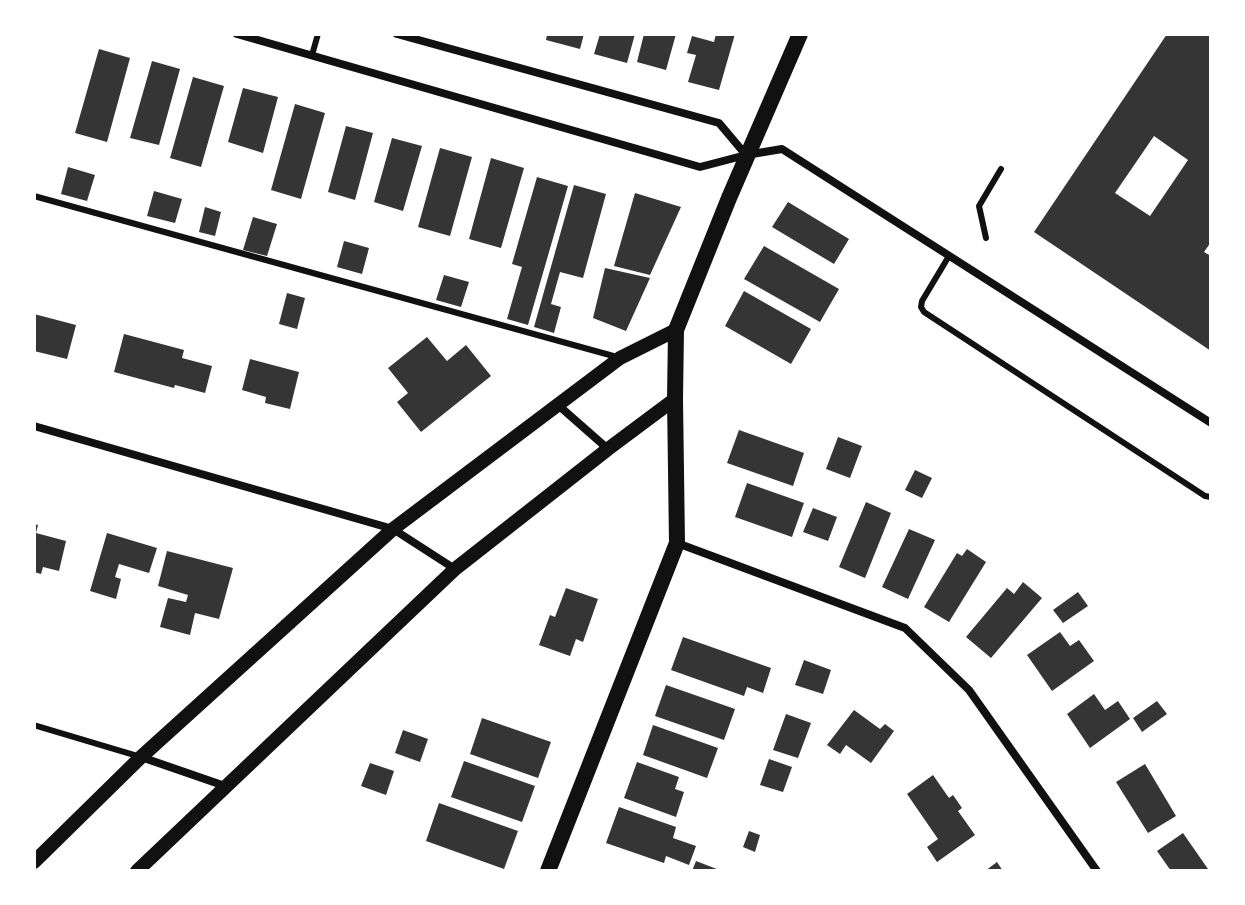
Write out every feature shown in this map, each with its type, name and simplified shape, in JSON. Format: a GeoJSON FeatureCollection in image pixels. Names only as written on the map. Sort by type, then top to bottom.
{"type":"FeatureCollection","features":[{"type":"Feature","properties":{"kind":"main road"},"geometry":{"type":"LineString","coordinates":[[548,871],[677,543],[676,330],[746,155],[800,34]]}},
{"type":"Feature","properties":{"kind":"street"},"geometry":{"type":"LineString","coordinates":[[237,34],[700,167],[782,149],[1211,423]]}},
{"type":"Feature","properties":{"kind":"street"},"geometry":{"type":"LineString","coordinates":[[397,34],[719,123],[746,155]]}},
{"type":"Feature","properties":{"kind":"street"},"geometry":{"type":"LineString","coordinates":[[34,862],[141,757],[393,529],[620,358],[676,330]]}},
{"type":"Feature","properties":{"kind":"street"},"geometry":{"type":"LineString","coordinates":[[137,871],[455,569],[675,399]]}},
{"type":"Feature","properties":{"kind":"street"},"geometry":{"type":"LineString","coordinates":[[558,405],[608,449]]}},
{"type":"Feature","properties":{"kind":"street"},"geometry":{"type":"LineString","coordinates":[[34,426],[393,529],[455,569]]}},
{"type":"Feature","properties":{"kind":"street"},"geometry":{"type":"LineString","coordinates":[[677,543],[905,628],[969,690],[1097,871]]}},
{"type":"Feature","properties":{"kind":"street"},"geometry":{"type":"LineString","coordinates":[[141,757],[226,787]]}},
{"type":"Feature","properties":{"kind":"lane"},"geometry":{"type":"LineString","coordinates":[[312,55],[318,34]]}},
{"type":"Feature","properties":{"kind":"lane"},"geometry":{"type":"LineString","coordinates":[[986,238],[979,206],[1001,169]]}},
{"type":"Feature","properties":{"kind":"lane"},"geometry":{"type":"LineString","coordinates":[[34,196],[620,358]]}},
{"type":"Feature","properties":{"kind":"lane"},"geometry":{"type":"LineString","coordinates":[[949,256],[922,301],[924,312],[1205,496],[1211,497]]}},
{"type":"Feature","properties":{"kind":"lane"},"geometry":{"type":"LineString","coordinates":[[34,725],[141,757]]}},
{"type":"Feature","properties":{"kind":"building"},"geometry":{"type":"Polygon","coordinates":[[[547,34],[584,34],[580,49],[546,40],[547,34]]]}},
{"type":"Feature","properties":{"kind":"building"},"geometry":{"type":"Polygon","coordinates":[[[600,34],[635,34],[627,63],[594,54],[600,34]]]}},
{"type":"Feature","properties":{"kind":"building"},"geometry":{"type":"Polygon","coordinates":[[[644,34],[676,34],[666,70],[637,62],[644,34]]]}},
{"type":"Feature","properties":{"kind":"building"},"geometry":{"type":"Polygon","coordinates":[[[716,34],[735,34],[719,90],[688,82],[696,55],[687,53],[692,36],[714,42],[716,34]]]}},
{"type":"Feature","properties":{"kind":"building"},"geometry":{"type":"Polygon","coordinates":[[[1167,34],[1211,34],[1211,242],[1204,252],[1211,256],[1211,351],[1034,232],[1167,34]],[[1154,136],[1115,193],[1150,216],[1188,160],[1154,136]]]}},
{"type":"Feature","properties":{"kind":"building"},"geometry":{"type":"Polygon","coordinates":[[[99,49],[130,58],[107,142],[75,133],[99,49]]]}},
{"type":"Feature","properties":{"kind":"building"},"geometry":{"type":"Polygon","coordinates":[[[152,61],[180,69],[159,145],[130,138],[152,61]]]}},
{"type":"Feature","properties":{"kind":"building"},"geometry":{"type":"Polygon","coordinates":[[[193,77],[224,86],[201,167],[170,158],[193,77]]]}},
{"type":"Feature","properties":{"kind":"building"},"geometry":{"type":"Polygon","coordinates":[[[243,88],[278,97],[263,153],[228,142],[243,88]]]}},
{"type":"Feature","properties":{"kind":"building"},"geometry":{"type":"Polygon","coordinates":[[[295,104],[325,113],[301,199],[271,190],[295,104]]]}},
{"type":"Feature","properties":{"kind":"building"},"geometry":{"type":"Polygon","coordinates":[[[346,126],[373,133],[355,200],[328,192],[346,126]]]}},
{"type":"Feature","properties":{"kind":"building"},"geometry":{"type":"Polygon","coordinates":[[[392,138],[422,146],[403,211],[374,202],[392,138]]]}},
{"type":"Feature","properties":{"kind":"building"},"geometry":{"type":"Polygon","coordinates":[[[440,148],[472,157],[450,236],[418,227],[440,148]]]}},
{"type":"Feature","properties":{"kind":"building"},"geometry":{"type":"Polygon","coordinates":[[[491,158],[524,168],[501,248],[469,239],[491,158]]]}},
{"type":"Feature","properties":{"kind":"building"},"geometry":{"type":"Polygon","coordinates":[[[68,167],[95,175],[87,201],[61,194],[68,167]]]}},
{"type":"Feature","properties":{"kind":"building"},"geometry":{"type":"Polygon","coordinates":[[[537,177],[568,186],[528,325],[507,319],[522,267],[512,264],[537,177]]]}},
{"type":"Feature","properties":{"kind":"building"},"geometry":{"type":"Polygon","coordinates":[[[574,185],[606,194],[583,278],[560,272],[551,304],[561,307],[554,333],[534,327],[574,185]]]}},
{"type":"Feature","properties":{"kind":"building"},"geometry":{"type":"Polygon","coordinates":[[[154,191],[182,199],[175,223],[147,216],[154,191]]]}},
{"type":"Feature","properties":{"kind":"building"},"geometry":{"type":"Polygon","coordinates":[[[635,193],[681,207],[650,275],[614,266],[635,193]]]}},
{"type":"Feature","properties":{"kind":"building"},"geometry":{"type":"Polygon","coordinates":[[[788,202],[849,239],[834,264],[772,227],[788,202]]]}},
{"type":"Feature","properties":{"kind":"building"},"geometry":{"type":"Polygon","coordinates":[[[205,207],[221,212],[215,236],[199,232],[205,207]]]}},
{"type":"Feature","properties":{"kind":"building"},"geometry":{"type":"Polygon","coordinates":[[[253,217],[277,224],[267,256],[243,250],[253,217]]]}},
{"type":"Feature","properties":{"kind":"building"},"geometry":{"type":"Polygon","coordinates":[[[344,241],[369,248],[362,274],[337,267],[344,241]]]}},
{"type":"Feature","properties":{"kind":"building"},"geometry":{"type":"Polygon","coordinates":[[[764,246],[839,289],[820,322],[744,279],[764,246]]]}},
{"type":"Feature","properties":{"kind":"building"},"geometry":{"type":"Polygon","coordinates":[[[605,268],[650,278],[626,331],[593,318],[605,268]]]}},
{"type":"Feature","properties":{"kind":"building"},"geometry":{"type":"Polygon","coordinates":[[[444,275],[469,282],[461,307],[436,300],[444,275]]]}},
{"type":"Feature","properties":{"kind":"building"},"geometry":{"type":"Polygon","coordinates":[[[744,291],[811,329],[791,364],[725,326],[744,291]]]}},
{"type":"Feature","properties":{"kind":"building"},"geometry":{"type":"Polygon","coordinates":[[[287,293],[305,298],[297,329],[279,324],[287,293]]]}},
{"type":"Feature","properties":{"kind":"building"},"geometry":{"type":"Polygon","coordinates":[[[34,314],[76,325],[67,359],[34,351],[34,314]]]}},
{"type":"Feature","properties":{"kind":"building"},"geometry":{"type":"Polygon","coordinates":[[[124,334],[184,350],[182,358],[212,366],[205,393],[114,372],[124,334]]]}},
{"type":"Feature","properties":{"kind":"building"},"geometry":{"type":"Polygon","coordinates":[[[427,337],[447,361],[466,345],[491,376],[421,432],[397,402],[408,393],[388,368],[427,337]]]}},
{"type":"Feature","properties":{"kind":"building"},"geometry":{"type":"Polygon","coordinates":[[[250,359],[299,372],[290,409],[265,403],[266,397],[242,390],[250,359]]]}},
{"type":"Feature","properties":{"kind":"building"},"geometry":{"type":"Polygon","coordinates":[[[739,430],[804,453],[793,486],[727,463],[739,430]]]}},
{"type":"Feature","properties":{"kind":"building"},"geometry":{"type":"Polygon","coordinates":[[[838,437],[862,446],[850,478],[826,469],[838,437]]]}},
{"type":"Feature","properties":{"kind":"building"},"geometry":{"type":"Polygon","coordinates":[[[915,470],[932,478],[922,498],[905,490],[915,470]]]}},
{"type":"Feature","properties":{"kind":"building"},"geometry":{"type":"Polygon","coordinates":[[[747,483],[804,503],[792,537],[735,517],[747,483]]]}},
{"type":"Feature","properties":{"kind":"building"},"geometry":{"type":"Polygon","coordinates":[[[866,502],[891,513],[865,578],[839,567],[866,502]]]}},
{"type":"Feature","properties":{"kind":"building"},"geometry":{"type":"Polygon","coordinates":[[[813,508],[837,517],[828,541],[803,532],[813,508]]]}},
{"type":"Feature","properties":{"kind":"building"},"geometry":{"type":"Polygon","coordinates":[[[34,524],[38,525],[36,533],[66,541],[59,571],[43,567],[41,574],[34,572],[34,524]]]}},
{"type":"Feature","properties":{"kind":"building"},"geometry":{"type":"Polygon","coordinates":[[[909,529],[935,540],[908,599],[882,587],[909,529]]]}},
{"type":"Feature","properties":{"kind":"building"},"geometry":{"type":"Polygon","coordinates":[[[107,533],[157,548],[149,573],[119,564],[115,577],[121,579],[116,599],[90,591],[107,533]]]}},
{"type":"Feature","properties":{"kind":"building"},"geometry":{"type":"Polygon","coordinates":[[[967,549],[986,562],[949,622],[924,607],[957,553],[962,556],[967,549]]]}},
{"type":"Feature","properties":{"kind":"building"},"geometry":{"type":"Polygon","coordinates":[[[167,551],[233,568],[219,619],[195,613],[190,635],[160,627],[168,598],[186,602],[188,595],[158,586],[167,551]]]}},
{"type":"Feature","properties":{"kind":"building"},"geometry":{"type":"Polygon","coordinates":[[[1023,582],[1042,598],[991,658],[966,637],[1007,588],[1014,594],[1023,582]]]}},
{"type":"Feature","properties":{"kind":"building"},"geometry":{"type":"Polygon","coordinates":[[[566,588],[598,599],[583,642],[576,639],[570,656],[539,645],[550,615],[555,617],[566,588]]]}},
{"type":"Feature","properties":{"kind":"building"},"geometry":{"type":"Polygon","coordinates":[[[1078,592],[1088,606],[1063,623],[1053,610],[1078,592]]]}},
{"type":"Feature","properties":{"kind":"building"},"geometry":{"type":"Polygon","coordinates":[[[1060,632],[1070,646],[1079,640],[1094,661],[1052,691],[1027,655],[1060,632]]]}},
{"type":"Feature","properties":{"kind":"building"},"geometry":{"type":"Polygon","coordinates":[[[683,637],[771,668],[763,693],[747,687],[744,696],[671,670],[683,637]]]}},
{"type":"Feature","properties":{"kind":"building"},"geometry":{"type":"Polygon","coordinates":[[[804,660],[831,670],[823,694],[795,685],[804,660]]]}},
{"type":"Feature","properties":{"kind":"building"},"geometry":{"type":"Polygon","coordinates":[[[666,685],[735,709],[724,740],[655,716],[666,685]]]}},
{"type":"Feature","properties":{"kind":"building"},"geometry":{"type":"Polygon","coordinates":[[[1094,694],[1105,710],[1118,701],[1130,719],[1090,748],[1067,714],[1094,694]]]}},
{"type":"Feature","properties":{"kind":"building"},"geometry":{"type":"Polygon","coordinates":[[[1157,701],[1167,714],[1142,732],[1133,718],[1157,701]]]}},
{"type":"Feature","properties":{"kind":"building"},"geometry":{"type":"Polygon","coordinates":[[[854,710],[880,729],[885,724],[894,731],[871,763],[846,745],[840,754],[827,745],[854,710]]]}},
{"type":"Feature","properties":{"kind":"building"},"geometry":{"type":"Polygon","coordinates":[[[786,714],[811,723],[798,758],[773,750],[786,714]]]}},
{"type":"Feature","properties":{"kind":"building"},"geometry":{"type":"Polygon","coordinates":[[[482,718],[551,742],[538,778],[470,754],[482,718]]]}},
{"type":"Feature","properties":{"kind":"building"},"geometry":{"type":"Polygon","coordinates":[[[653,725],[718,748],[707,778],[643,755],[653,725]]]}},
{"type":"Feature","properties":{"kind":"building"},"geometry":{"type":"Polygon","coordinates":[[[403,730],[428,739],[420,762],[395,753],[403,730]]]}},
{"type":"Feature","properties":{"kind":"building"},"geometry":{"type":"Polygon","coordinates":[[[769,759],[792,767],[783,792],[760,785],[769,759]]]}},
{"type":"Feature","properties":{"kind":"building"},"geometry":{"type":"Polygon","coordinates":[[[464,761],[535,786],[522,822],[451,797],[464,761]]]}},
{"type":"Feature","properties":{"kind":"building"},"geometry":{"type":"Polygon","coordinates":[[[637,762],[679,777],[675,789],[684,792],[676,817],[624,798],[637,762]]]}},
{"type":"Feature","properties":{"kind":"building"},"geometry":{"type":"Polygon","coordinates":[[[370,763],[394,771],[386,795],[361,786],[370,763]]]}},
{"type":"Feature","properties":{"kind":"building"},"geometry":{"type":"Polygon","coordinates":[[[1145,764],[1176,816],[1148,833],[1116,782],[1145,764]]]}},
{"type":"Feature","properties":{"kind":"building"},"geometry":{"type":"Polygon","coordinates":[[[933,775],[949,798],[953,795],[962,808],[958,811],[975,835],[937,862],[927,847],[938,839],[907,794],[933,775]]]}},
{"type":"Feature","properties":{"kind":"building"},"geometry":{"type":"Polygon","coordinates":[[[439,803],[518,831],[504,869],[426,841],[439,803]]]}},
{"type":"Feature","properties":{"kind":"building"},"geometry":{"type":"Polygon","coordinates":[[[619,807],[676,827],[673,838],[696,846],[689,865],[666,856],[664,863],[606,843],[619,807]]]}},
{"type":"Feature","properties":{"kind":"building"},"geometry":{"type":"Polygon","coordinates":[[[749,831],[760,835],[755,852],[743,847],[749,831]]]}},
{"type":"Feature","properties":{"kind":"building"},"geometry":{"type":"Polygon","coordinates":[[[1183,833],[1208,869],[1206,871],[1171,871],[1157,851],[1183,833]]]}},
{"type":"Feature","properties":{"kind":"building"},"geometry":{"type":"Polygon","coordinates":[[[696,861],[722,871],[692,871],[696,861]]]}},
{"type":"Feature","properties":{"kind":"building"},"geometry":{"type":"Polygon","coordinates":[[[997,862],[1003,871],[985,871],[997,862]]]}}]}
